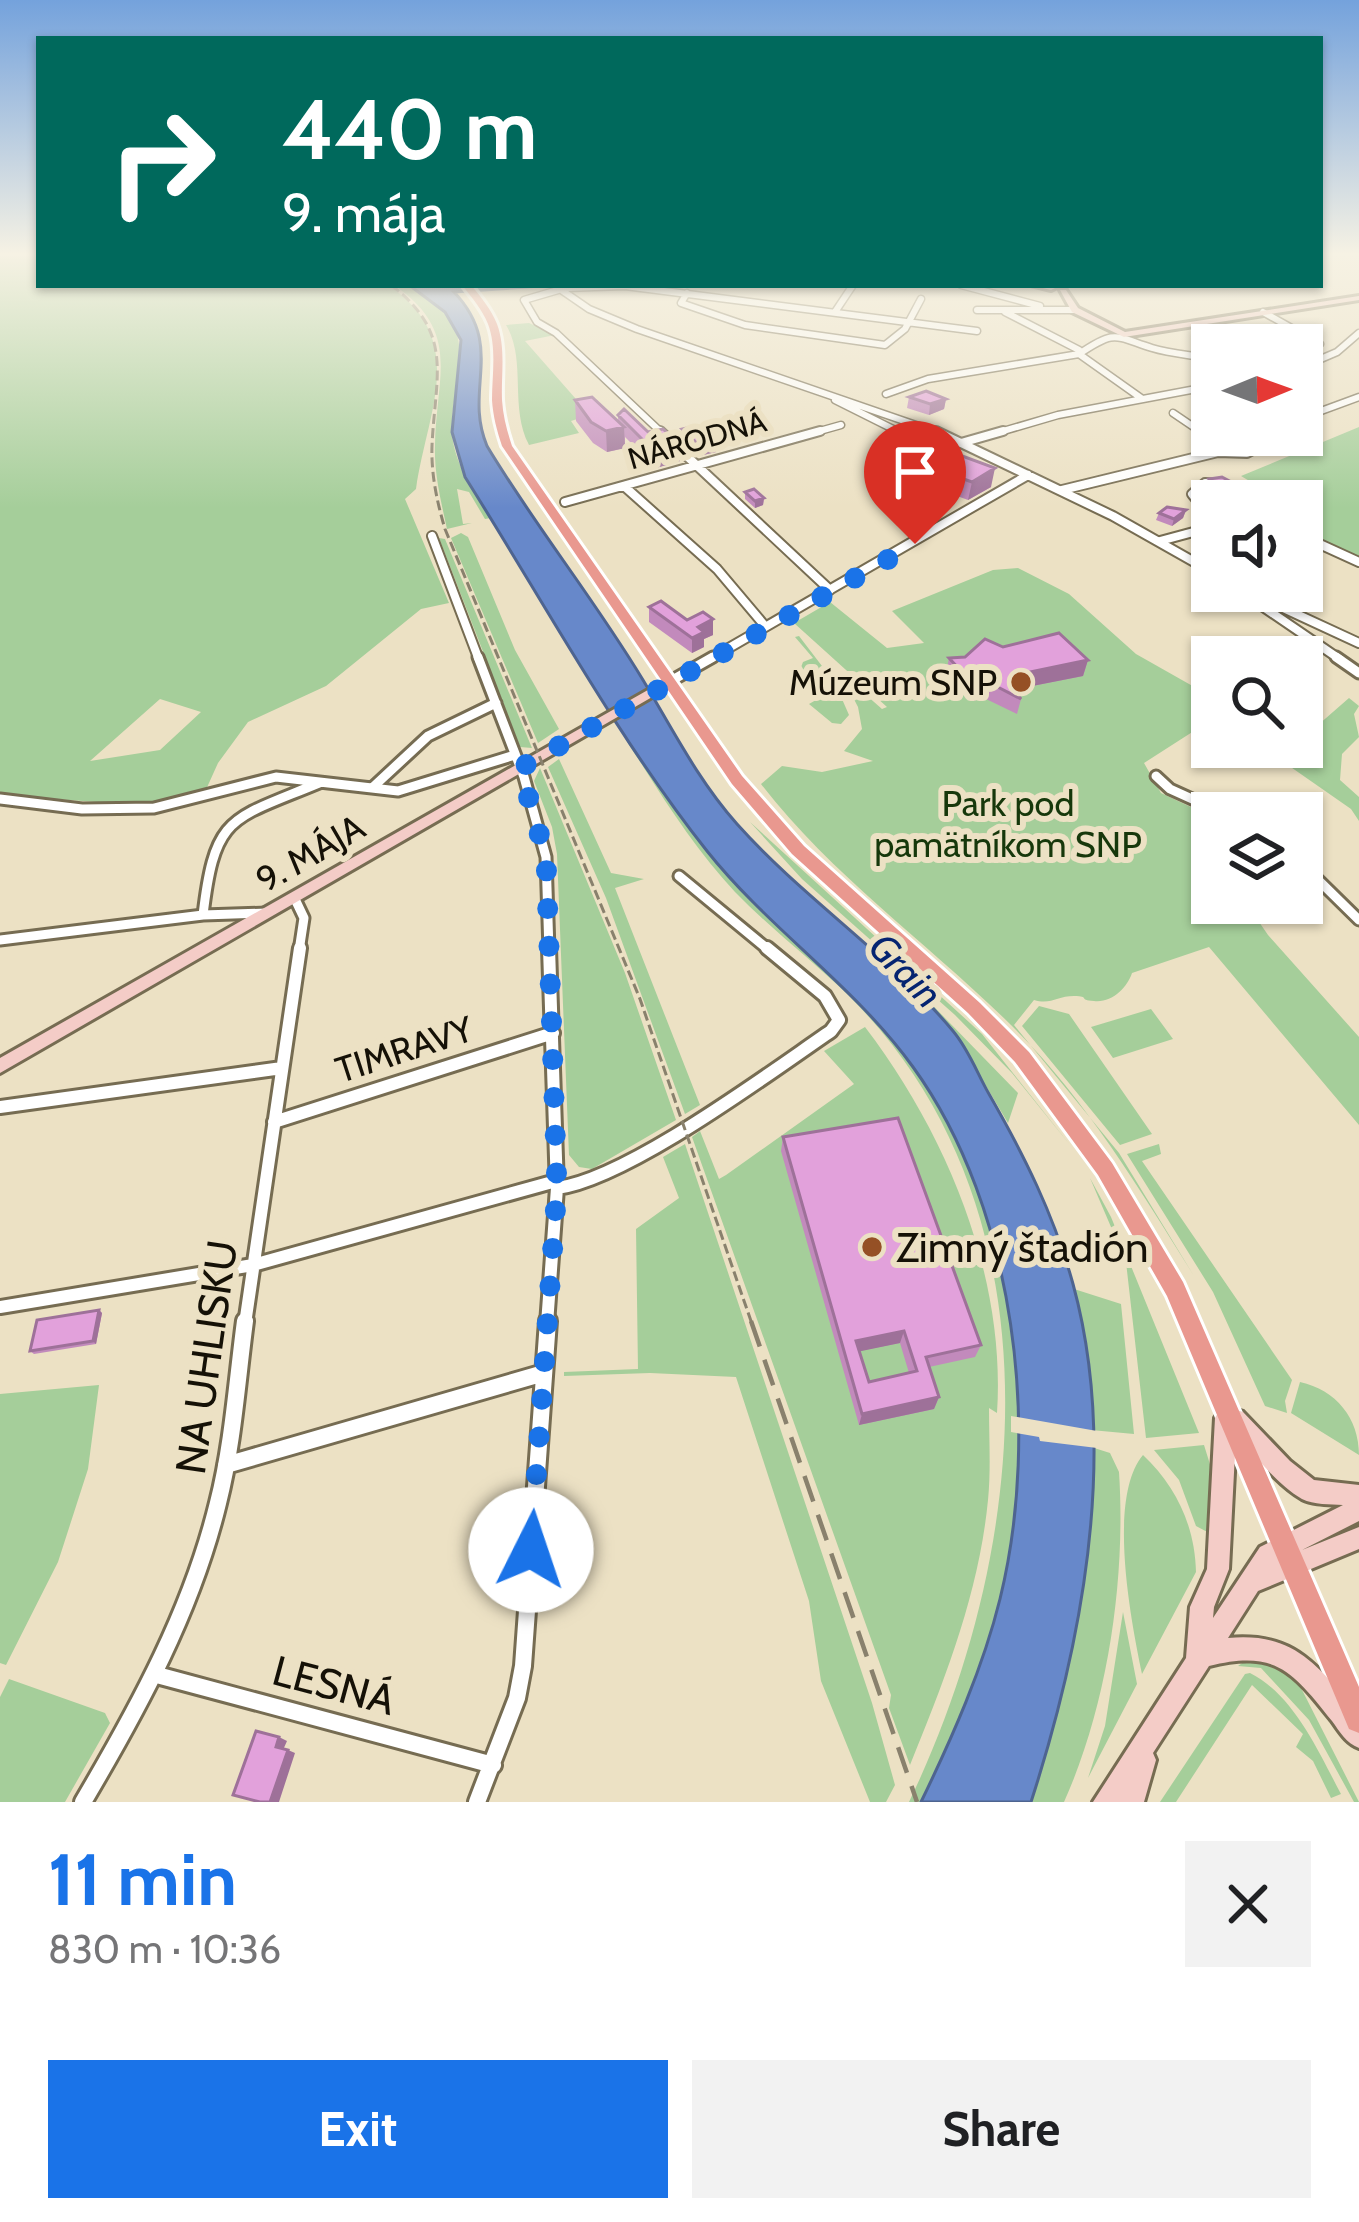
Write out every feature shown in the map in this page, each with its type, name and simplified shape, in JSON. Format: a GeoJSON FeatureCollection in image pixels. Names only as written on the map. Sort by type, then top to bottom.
{"type":"FeatureCollection","features":[{"type":"Feature","properties":{"kind":"main road"},"geometry":{"type":"LineString","coordinates":[[497,340],[503,438],[660,687],[779,830],[974,1007],[1063,1108],[1146,1234],[1359,1719]]}},
{"type":"Feature","properties":{"kind":"street"},"geometry":{"type":"LineString","coordinates":[[564,340],[830,590]]}},
{"type":"Feature","properties":{"kind":"street"},"geometry":{"type":"LineString","coordinates":[[671,340],[890,412],[1048,483],[1191,559]]}},
{"type":"Feature","properties":{"kind":"street"},"geometry":{"type":"LineString","coordinates":[[848,340],[885,345],[890,340]]}},
{"type":"Feature","properties":{"kind":"street"},"geometry":{"type":"LineString","coordinates":[[1057,340],[1141,398]]}},
{"type":"Feature","properties":{"kind":"street"},"geometry":{"type":"LineString","coordinates":[[852,411],[928,379],[1079,352],[1106,340]]}},
{"type":"Feature","properties":{"kind":"street"},"geometry":{"type":"LineString","coordinates":[[1135,340],[1191,354]]}},
{"type":"Feature","properties":{"kind":"street"},"geometry":{"type":"LineString","coordinates":[[1323,358],[1351,340]]}},
{"type":"Feature","properties":{"kind":"street"},"geometry":{"type":"LineString","coordinates":[[961,443],[1191,390]]}},
{"type":"Feature","properties":{"kind":"street"},"geometry":{"type":"LineString","coordinates":[[834,396],[836,403],[963,464]]}},
{"type":"Feature","properties":{"kind":"street"},"geometry":{"type":"LineString","coordinates":[[1323,410],[1359,397]]}},
{"type":"Feature","properties":{"kind":"street"},"geometry":{"type":"LineString","coordinates":[[853,422],[890,412]]}},
{"type":"Feature","properties":{"kind":"street"},"geometry":{"type":"LineString","coordinates":[[1173,413],[1191,424]]}},
{"type":"Feature","properties":{"kind":"street","name":"NÁRODNÁ"},"geometry":{"type":"LineString","coordinates":[[565,502],[842,425]]}},
{"type":"Feature","properties":{"kind":"street"},"geometry":{"type":"LineString","coordinates":[[1061,490],[1223,456]]}},
{"type":"Feature","properties":{"kind":"street"},"geometry":{"type":"LineString","coordinates":[[660,687],[1028,475]]}},
{"type":"Feature","properties":{"kind":"street"},"geometry":{"type":"LineString","coordinates":[[624,485],[718,568],[765,626]]}},
{"type":"Feature","properties":{"kind":"street"},"geometry":{"type":"LineString","coordinates":[[1160,541],[1191,530]]}},
{"type":"Feature","properties":{"kind":"street"},"geometry":{"type":"LineString","coordinates":[[432,536],[518,761],[546,857],[553,1033],[556,1184],[523,1666],[517,1698],[477,1802]]}},
{"type":"Feature","properties":{"kind":"street"},"geometry":{"type":"LineString","coordinates":[[1323,546],[1359,562]]}},
{"type":"Feature","properties":{"kind":"street"},"geometry":{"type":"LineString","coordinates":[[1270,612],[1355,669],[1359,654]]}},
{"type":"Feature","properties":{"kind":"street"},"geometry":{"type":"LineString","coordinates":[[1293,612],[1359,643]]}},
{"type":"Feature","properties":{"kind":"street","name":"9. MÁJA"},"geometry":{"type":"LineString","coordinates":[[0,1066],[267,913],[518,761],[660,687]]}},
{"type":"Feature","properties":{"kind":"street"},"geometry":{"type":"LineString","coordinates":[[372,788],[402,752],[451,721],[496,703]]}},
{"type":"Feature","properties":{"kind":"street"},"geometry":{"type":"LineString","coordinates":[[0,799],[82,809],[144,808],[200,798],[263,778],[405,789],[518,761]]}},
{"type":"Feature","properties":{"kind":"street"},"geometry":{"type":"LineString","coordinates":[[1156,776],[1191,799]]}},
{"type":"Feature","properties":{"kind":"street"},"geometry":{"type":"LineString","coordinates":[[203,915],[212,854],[222,835],[240,820],[322,782]]}},
{"type":"Feature","properties":{"kind":"street"},"geometry":{"type":"LineString","coordinates":[[0,1307],[253,1265],[556,1184],[588,1184],[743,1091],[831,1031],[838,1020],[825,996],[680,875]]}},
{"type":"Feature","properties":{"kind":"street"},"geometry":{"type":"LineString","coordinates":[[1323,885],[1359,920]]}},
{"type":"Feature","properties":{"kind":"street","name":"NA UHLISKU"},"geometry":{"type":"LineString","coordinates":[[82,1802],[157,1675],[201,1571],[226,1465],[304,918],[293,897]]}},
{"type":"Feature","properties":{"kind":"street"},"geometry":{"type":"LineString","coordinates":[[0,940],[203,915],[267,913]]}},
{"type":"Feature","properties":{"kind":"street","name":"TIMRAVY"},"geometry":{"type":"LineString","coordinates":[[274,1122],[553,1033]]}},
{"type":"Feature","properties":{"kind":"street","name":"TIMRAVY"},"geometry":{"type":"LineString","coordinates":[[0,1107],[282,1068]]}},
{"type":"Feature","properties":{"kind":"street"},"geometry":{"type":"LineString","coordinates":[[226,1465],[544,1373]]}},
{"type":"Feature","properties":{"kind":"street"},"geometry":{"type":"LineString","coordinates":[[1226,1409],[1282,1469],[1310,1491],[1359,1496]]}},
{"type":"Feature","properties":{"kind":"street"},"geometry":{"type":"LineString","coordinates":[[1198,1657],[1202,1607],[1218,1569],[1226,1409]]}},
{"type":"Feature","properties":{"kind":"street"},"geometry":{"type":"LineString","coordinates":[[1106,1802],[1246,1585],[1359,1509]]}},
{"type":"Feature","properties":{"kind":"street"},"geometry":{"type":"LineString","coordinates":[[1287,1557],[1359,1538]]}},
{"type":"Feature","properties":{"kind":"street"},"geometry":{"type":"LineString","coordinates":[[1198,1657],[1234,1645],[1277,1651],[1302,1666],[1359,1736]]}},
{"type":"Feature","properties":{"kind":"street","name":"LESNÁ"},"geometry":{"type":"LineString","coordinates":[[157,1675],[493,1765]]}},
{"type":"Feature","properties":{"kind":"street"},"geometry":{"type":"LineString","coordinates":[[1131,1802],[1147,1745]]}},
{"type":"Feature","properties":{"kind":"green space"},"geometry":{"type":"Polygon","coordinates":[[[0,340],[432,340],[437,378],[434,405],[416,489],[405,499],[449,603],[421,609],[326,686],[248,722],[218,763],[204,794],[138,805],[0,795],[0,340]],[[160,699],[90,761],[160,750],[201,712],[160,699]]]}},
{"type":"Feature","properties":{"kind":"green space"},"geometry":{"type":"Polygon","coordinates":[[[437,340],[458,340],[454,446],[491,518],[485,519],[469,492],[457,489],[463,524],[472,523],[447,529],[435,456],[437,340]]]}},
{"type":"Feature","properties":{"kind":"green space"},"geometry":{"type":"Polygon","coordinates":[[[512,340],[530,340],[525,341],[590,415],[571,421],[579,433],[529,445],[520,415],[512,340]]]}},
{"type":"Feature","properties":{"kind":"green space"},"geometry":{"type":"Polygon","coordinates":[[[1359,427],[1359,557],[1323,540],[1323,480],[1248,480],[1241,476],[1289,456],[1323,456],[1323,442],[1359,427]]]}},
{"type":"Feature","properties":{"kind":"green space"},"geometry":{"type":"Polygon","coordinates":[[[461,533],[468,537],[515,650],[559,729],[538,743],[451,538],[461,533]]]}},
{"type":"Feature","properties":{"kind":"green space"},"geometry":{"type":"Polygon","coordinates":[[[439,538],[445,539],[532,748],[520,747],[439,538]]]}},
{"type":"Feature","properties":{"kind":"green space","name":"Park pod pamätníkom SNP"},"geometry":{"type":"Polygon","coordinates":[[[1018,568],[1069,594],[1136,654],[1191,685],[1191,733],[1144,763],[1161,793],[1191,807],[1191,924],[1260,924],[1359,1037],[1359,1125],[1209,947],[1132,973],[1123,989],[1107,1000],[1074,996],[1034,1000],[1014,1025],[1032,1047],[819,849],[761,784],[782,766],[822,772],[873,761],[844,751],[862,729],[858,707],[840,672],[882,709],[887,707],[794,623],[830,602],[887,648],[924,643],[892,611],[993,570],[1018,568]]]}},
{"type":"Feature","properties":{"kind":"green space"},"geometry":{"type":"Polygon","coordinates":[[[799,636],[835,683],[849,715],[841,724],[832,723],[809,704],[823,696],[800,670],[803,662],[813,658],[795,637],[799,636]]]}},
{"type":"Feature","properties":{"kind":"green space"},"geometry":{"type":"Polygon","coordinates":[[[1349,698],[1359,706],[1354,714],[1359,737],[1342,754],[1340,780],[1359,797],[1359,821],[1351,809],[1292,768],[1323,768],[1323,721],[1349,698]]]}},
{"type":"Feature","properties":{"kind":"green space"},"geometry":{"type":"Polygon","coordinates":[[[620,723],[725,872],[760,911],[856,999],[891,1038],[932,1098],[966,1163],[991,1233],[1008,1305],[1018,1380],[1013,1528],[985,1651],[921,1802],[909,1802],[950,1704],[981,1600],[1000,1493],[1005,1385],[994,1279],[966,1177],[918,1082],[849,996],[722,878],[665,800],[625,739],[620,723]]]}},
{"type":"Feature","properties":{"kind":"green space"},"geometry":{"type":"Polygon","coordinates":[[[559,759],[611,873],[644,879],[615,888],[700,1105],[685,1114],[606,898],[548,767],[559,759]]]}},
{"type":"Feature","properties":{"kind":"green space"},"geometry":{"type":"Polygon","coordinates":[[[540,768],[625,973],[676,1120],[592,1169],[579,1167],[569,1155],[557,854],[534,781],[540,768]]]}},
{"type":"Feature","properties":{"kind":"green space"},"geometry":{"type":"Polygon","coordinates":[[[750,822],[982,1034],[1070,1145],[1012,1073],[955,1015],[802,879],[750,822]]]}},
{"type":"Feature","properties":{"kind":"green space"},"geometry":{"type":"Polygon","coordinates":[[[908,980],[1018,1093],[1008,1123],[955,1034],[908,980]]]}},
{"type":"Feature","properties":{"kind":"green space"},"geometry":{"type":"Polygon","coordinates":[[[1039,1006],[1069,1014],[1152,1134],[1120,1145],[1022,1026],[1039,1006]]]}},
{"type":"Feature","properties":{"kind":"green space"},"geometry":{"type":"Polygon","coordinates":[[[1151,1009],[1173,1039],[1113,1058],[1091,1027],[1151,1009]]]}},
{"type":"Feature","properties":{"kind":"green space"},"geometry":{"type":"Polygon","coordinates":[[[865,1027],[922,1115],[966,1211],[992,1312],[997,1362],[997,1413],[989,1408],[989,1489],[977,1569],[948,1668],[910,1765],[889,1708],[891,1695],[692,1137],[700,1131],[719,1179],[726,1175],[854,1084],[824,1051],[865,1027]]]}},
{"type":"Feature","properties":{"kind":"green space"},"geometry":{"type":"Polygon","coordinates":[[[1090,1118],[1119,1153],[1194,1276],[1131,1177],[1090,1118]]]}},
{"type":"Feature","properties":{"kind":"green space"},"geometry":{"type":"Polygon","coordinates":[[[685,1144],[872,1703],[895,1785],[886,1802],[870,1802],[821,1681],[809,1601],[736,1377],[564,1376],[564,1372],[638,1369],[636,1229],[679,1198],[663,1157],[685,1144]]]}},
{"type":"Feature","properties":{"kind":"green space"},"geometry":{"type":"Polygon","coordinates":[[[1159,1144],[1161,1154],[1142,1161],[1292,1380],[1285,1401],[1287,1413],[1265,1406],[1213,1292],[1127,1154],[1159,1144]]]}},
{"type":"Feature","properties":{"kind":"green space"},"geometry":{"type":"Polygon","coordinates":[[[1090,1178],[1111,1217],[1199,1433],[1146,1438],[1126,1262],[1090,1178]]]}},
{"type":"Feature","properties":{"kind":"green space"},"geometry":{"type":"Polygon","coordinates":[[[1074,1289],[1121,1304],[1134,1434],[1091,1430],[1087,1357],[1074,1289]]]}},
{"type":"Feature","properties":{"kind":"green space"},"geometry":{"type":"Polygon","coordinates":[[[1300,1382],[1324,1392],[1343,1408],[1355,1429],[1359,1455],[1291,1413],[1300,1382]]]}},
{"type":"Feature","properties":{"kind":"green space"},"geometry":{"type":"Polygon","coordinates":[[[99,1385],[88,1469],[58,1562],[6,1665],[0,1663],[0,1394],[99,1385]]]}},
{"type":"Feature","properties":{"kind":"green space"},"geometry":{"type":"Polygon","coordinates":[[[1204,1445],[1217,1487],[1213,1535],[1196,1526],[1179,1480],[1154,1450],[1204,1445]]]}},
{"type":"Feature","properties":{"kind":"green space"},"geometry":{"type":"Polygon","coordinates":[[[1091,1447],[1110,1453],[1119,1472],[1120,1555],[1111,1640],[1092,1724],[1064,1802],[1031,1802],[1076,1627],[1088,1537],[1091,1447]]]}},
{"type":"Feature","properties":{"kind":"green space"},"geometry":{"type":"Polygon","coordinates":[[[1143,1455],[1182,1508],[1196,1572],[1142,1674],[1128,1593],[1124,1529],[1132,1475],[1143,1455]]]}},
{"type":"Feature","properties":{"kind":"green space"},"geometry":{"type":"Polygon","coordinates":[[[1123,1612],[1137,1684],[1088,1778],[1105,1726],[1123,1612]]]}},
{"type":"Feature","properties":{"kind":"green space"},"geometry":{"type":"Polygon","coordinates":[[[1251,1657],[1282,1665],[1299,1684],[1359,1802],[1354,1802],[1309,1720],[1261,1668],[1238,1666],[1251,1657]]]}},
{"type":"Feature","properties":{"kind":"green space"},"geometry":{"type":"Polygon","coordinates":[[[1250,1673],[1292,1710],[1341,1794],[1331,1798],[1313,1761],[1296,1747],[1303,1734],[1252,1685],[1176,1802],[1160,1802],[1245,1674],[1250,1673]]]}},
{"type":"Feature","properties":{"kind":"green space"},"geometry":{"type":"Polygon","coordinates":[[[9,1679],[105,1713],[110,1723],[65,1802],[0,1802],[0,1697],[9,1679]]]}},
{"type":"Feature","properties":{"kind":"water"},"geometry":{"type":"Polygon","coordinates":[[[461,340],[479,340],[479,406],[487,446],[624,650],[687,754],[723,807],[763,851],[902,977],[959,1038],[1047,1210],[1073,1284],[1087,1348],[1094,1479],[1079,1612],[1031,1802],[921,1802],[985,1651],[1012,1534],[1018,1395],[997,1254],[976,1187],[948,1124],[890,1037],[731,879],[642,762],[465,477],[452,432],[461,340]]]}},
{"type":"Feature","properties":{"kind":"pier"},"geometry":{"type":"Polygon","coordinates":[[[1011,1416],[1097,1431],[1097,1448],[1011,1432],[1011,1416]]]}},
{"type":"Feature","properties":{"kind":"building"},"geometry":{"type":"Polygon","coordinates":[[[926,391],[946,399],[930,404],[909,397],[926,391]]]}},
{"type":"Feature","properties":{"kind":"building"},"geometry":{"type":"Polygon","coordinates":[[[592,397],[624,427],[606,431],[591,422],[575,400],[592,397]]]}},
{"type":"Feature","properties":{"kind":"building"},"geometry":{"type":"Polygon","coordinates":[[[624,409],[648,432],[663,429],[680,445],[655,452],[618,415],[624,409]]]}},
{"type":"Feature","properties":{"kind":"building"},"geometry":{"type":"Polygon","coordinates":[[[695,426],[716,441],[699,445],[682,429],[695,426]]]}},
{"type":"Feature","properties":{"kind":"building"},"geometry":{"type":"Polygon","coordinates":[[[946,450],[995,468],[972,482],[919,463],[946,450]]]}},
{"type":"Feature","properties":{"kind":"building"},"geometry":{"type":"Polygon","coordinates":[[[754,489],[764,498],[755,501],[745,492],[754,489]]]}},
{"type":"Feature","properties":{"kind":"building"},"geometry":{"type":"Polygon","coordinates":[[[903,492],[934,506],[917,516],[908,512],[914,509],[892,499],[903,492]]]}},
{"type":"Feature","properties":{"kind":"building"},"geometry":{"type":"Polygon","coordinates":[[[1167,507],[1186,510],[1174,519],[1159,513],[1167,507]]]}},
{"type":"Feature","properties":{"kind":"building"},"geometry":{"type":"Polygon","coordinates":[[[661,601],[687,620],[703,612],[713,619],[698,627],[704,632],[692,638],[649,607],[661,601]]]}},
{"type":"Feature","properties":{"kind":"building"},"geometry":{"type":"Polygon","coordinates":[[[1059,633],[1088,660],[1021,674],[1009,684],[1021,699],[988,682],[975,686],[949,658],[965,657],[985,639],[1003,647],[1059,633]]]}},
{"type":"Feature","properties":{"kind":"building","name":"Zimný štadión"},"geometry":{"type":"Polygon","coordinates":[[[898,1118],[981,1345],[926,1357],[939,1397],[862,1414],[783,1137],[898,1118]],[[904,1331],[856,1341],[869,1382],[917,1371],[904,1331]]]}},
{"type":"Feature","properties":{"kind":"building"},"geometry":{"type":"Polygon","coordinates":[[[99,1310],[93,1341],[30,1351],[37,1320],[99,1310]]]}},
{"type":"Feature","properties":{"kind":"building"},"geometry":{"type":"Polygon","coordinates":[[[256,1731],[279,1737],[276,1747],[288,1750],[270,1802],[233,1795],[256,1731]]]}},
{"type":"Feature","properties":{"kind":"railway"},"geometry":{"type":"LineString","coordinates":[[433,340],[437,377],[432,467],[445,529],[640,999],[752,1324]]}},
{"type":"Feature","properties":{"kind":"railway"},"geometry":{"type":"LineString","coordinates":[[751,1321],[917,1802]]}},
{"type":"Feature","properties":{"kind":"place","name":"Múzeum SNP"},"geometry":{"type":"Point","coordinates":[1021,682]}},
{"type":"Feature","properties":{"kind":"place","name":"Zimný štadión"},"geometry":{"type":"Point","coordinates":[872,1247]}},
{"type":"Feature","properties":{"kind":"route"},"geometry":{"type":"LineString","coordinates":[[531,1550],[557,1188],[546,857],[520,768],[915,544]]}},
{"type":"Feature","properties":{"kind":"water label","name":"Grain"},"geometry":{"type":"Point","coordinates":[906,970]}}]}
